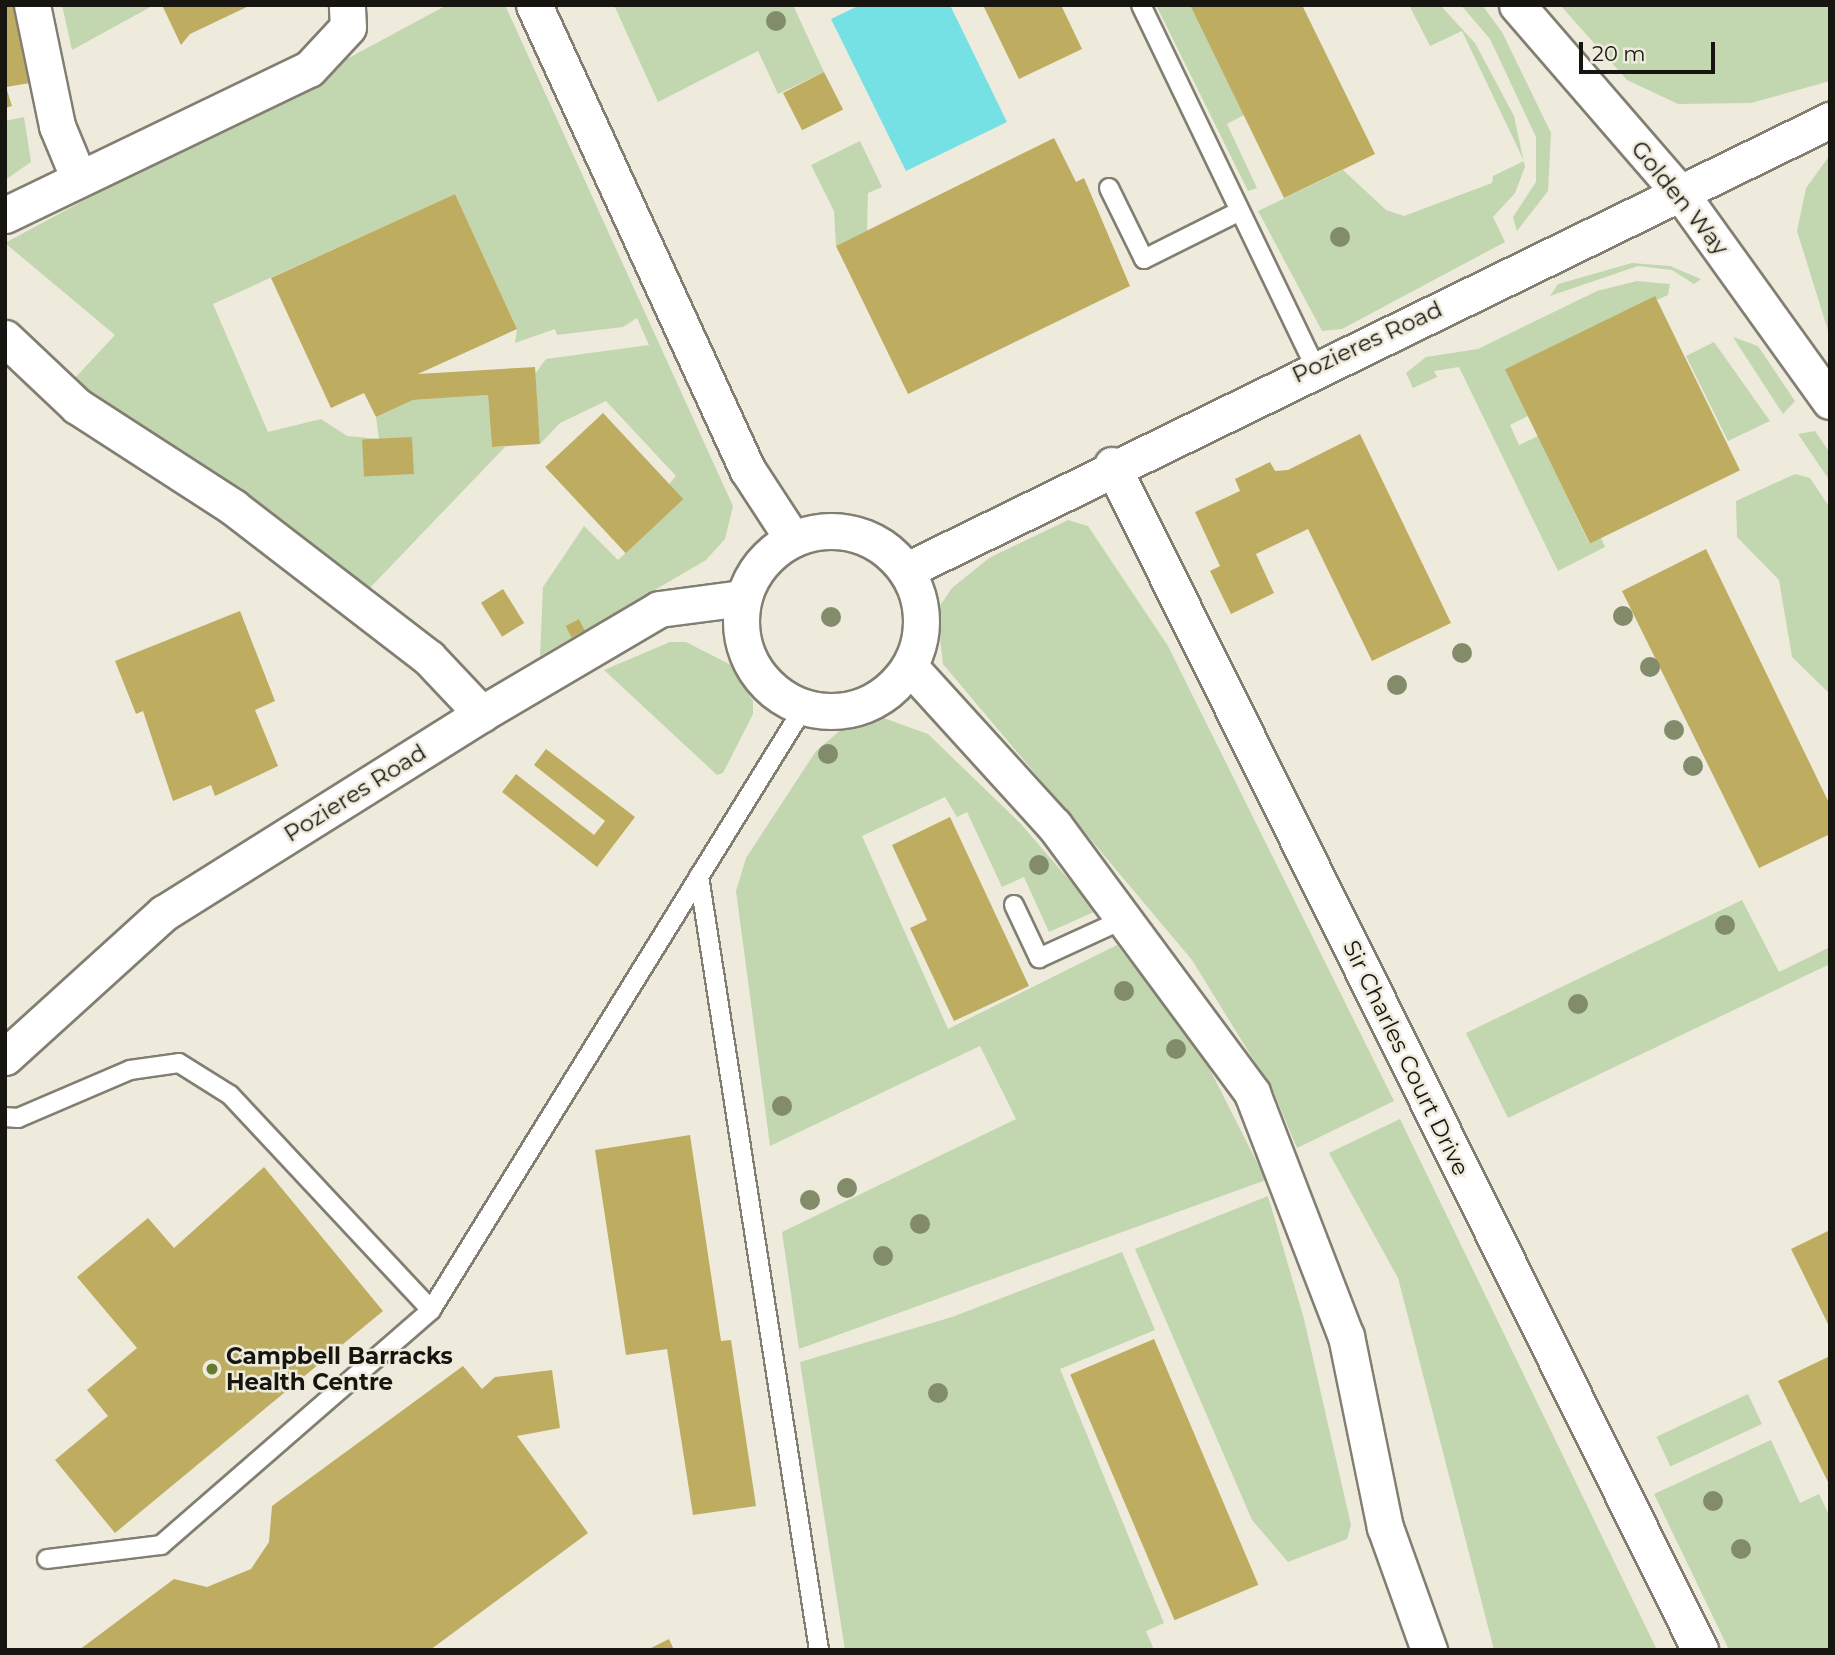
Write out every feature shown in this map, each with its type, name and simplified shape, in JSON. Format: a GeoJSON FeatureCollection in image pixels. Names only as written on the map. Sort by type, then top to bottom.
{"type":"FeatureCollection","features":[{"type":"Feature","properties":{"kind":"street"},"geometry":{"type":"LineString","coordinates":[[32,5],[57,126],[79,179]]}},
{"type":"Feature","properties":{"kind":"street"},"geometry":{"type":"LineString","coordinates":[[5,215],[309,69],[348,27],[347,5]]}},
{"type":"Feature","properties":{"kind":"street"},"geometry":{"type":"LineString","coordinates":[[534,5],[747,469],[792,538]]}},
{"type":"Feature","properties":{"kind":"street","name":"Golden Way"},"geometry":{"type":"LineString","coordinates":[[1517,5],[1681,194],[1830,401]]}},
{"type":"Feature","properties":{"kind":"street","name":"Pozieres Road"},"geometry":{"type":"LineString","coordinates":[[906,570],[1315,366],[1681,194],[1830,120]]}},
{"type":"Feature","properties":{"kind":"street"},"geometry":{"type":"LineString","coordinates":[[5,338],[76,406],[233,507],[429,658],[482,714]]}},
{"type":"Feature","properties":{"kind":"street","name":"Sir Charles Court Drive"},"geometry":{"type":"LineString","coordinates":[[1112,466],[1700,1650]]}},
{"type":"Feature","properties":{"kind":"street"},"geometry":{"type":"LineString","coordinates":[[843,530],[889,551],[906,570],[922,618],[910,667],[867,705],[839,712],[804,707],[761,679],[747,655],[740,626],[743,598],[770,553],[792,538],[843,530]]}},
{"type":"Feature","properties":{"kind":"street","name":"Pozieres Road"},"geometry":{"type":"LineString","coordinates":[[5,1057],[164,914],[482,714],[659,609],[743,598]]}},
{"type":"Feature","properties":{"kind":"street"},"geometry":{"type":"LineString","coordinates":[[910,667],[1054,825],[1252,1093],[1346,1336],[1385,1527],[1429,1650]]}},
{"type":"Feature","properties":{"kind":"lane"},"geometry":{"type":"LineString","coordinates":[[1141,5],[1315,366]]}},
{"type":"Feature","properties":{"kind":"lane"},"geometry":{"type":"LineString","coordinates":[[1109,188],[1144,259],[1240,211]]}},
{"type":"Feature","properties":{"kind":"lane"},"geometry":{"type":"LineString","coordinates":[[47,1559],[161,1545],[431,1310],[804,707]]}},
{"type":"Feature","properties":{"kind":"lane"},"geometry":{"type":"LineString","coordinates":[[699,876],[819,1650]]}},
{"type":"Feature","properties":{"kind":"lane"},"geometry":{"type":"LineString","coordinates":[[1014,905],[1039,958],[1124,919]]}},
{"type":"Feature","properties":{"kind":"lane"},"geometry":{"type":"LineString","coordinates":[[5,1117],[18,1118],[130,1070],[179,1063],[230,1095],[431,1310]]}},
{"type":"Feature","properties":{"kind":"green space"},"geometry":{"type":"Polygon","coordinates":[[[62,5],[154,5],[72,50],[62,5]]]}},
{"type":"Feature","properties":{"kind":"green space"},"geometry":{"type":"Polygon","coordinates":[[[447,5],[505,5],[733,506],[725,539],[706,560],[585,631],[579,619],[567,625],[573,637],[540,656],[543,587],[584,526],[618,560],[683,500],[669,484],[676,476],[606,401],[560,423],[540,444],[535,374],[546,359],[649,345],[637,318],[623,327],[557,335],[555,329],[515,343],[517,329],[455,194],[213,304],[268,432],[321,419],[347,436],[379,439],[376,417],[413,400],[488,395],[492,447],[505,447],[365,593],[161,452],[74,379],[115,335],[5,243],[447,5]]]}},
{"type":"Feature","properties":{"kind":"green space"},"geometry":{"type":"Polygon","coordinates":[[[614,5],[793,5],[824,72],[778,94],[758,51],[658,102],[614,5]]]}},
{"type":"Feature","properties":{"kind":"green space"},"geometry":{"type":"Polygon","coordinates":[[[1156,5],[1190,5],[1244,115],[1227,124],[1257,188],[1248,191],[1156,5]]]}},
{"type":"Feature","properties":{"kind":"green space"},"geometry":{"type":"Polygon","coordinates":[[[1409,5],[1440,5],[1475,43],[1514,116],[1523,160],[1462,31],[1430,46],[1409,5]]]}},
{"type":"Feature","properties":{"kind":"green space"},"geometry":{"type":"Polygon","coordinates":[[[1461,5],[1482,5],[1502,32],[1551,133],[1548,191],[1517,231],[1513,217],[1536,182],[1536,137],[1490,39],[1461,5]]]}},
{"type":"Feature","properties":{"kind":"green space"},"geometry":{"type":"Polygon","coordinates":[[[1560,5],[1830,5],[1830,81],[1751,103],[1678,104],[1627,80],[1560,5]]]}},
{"type":"Feature","properties":{"kind":"green space"},"geometry":{"type":"Polygon","coordinates":[[[24,117],[31,162],[5,180],[5,121],[24,117]]]}},
{"type":"Feature","properties":{"kind":"green space"},"geometry":{"type":"Polygon","coordinates":[[[860,141],[882,187],[868,193],[867,231],[836,246],[834,211],[811,165],[860,141]]]}},
{"type":"Feature","properties":{"kind":"green space"},"geometry":{"type":"Polygon","coordinates":[[[1830,155],[1830,337],[1797,231],[1806,188],[1830,155]]]}},
{"type":"Feature","properties":{"kind":"green space"},"geometry":{"type":"Polygon","coordinates":[[[1524,161],[1525,167],[1515,193],[1493,217],[1505,242],[1342,329],[1322,331],[1258,211],[1343,170],[1386,210],[1404,216],[1492,183],[1493,176],[1524,161]]]}},
{"type":"Feature","properties":{"kind":"green space"},"geometry":{"type":"Polygon","coordinates":[[[1632,263],[1670,266],[1701,279],[1694,284],[1672,270],[1638,266],[1550,296],[1558,284],[1632,263]]]}},
{"type":"Feature","properties":{"kind":"green space"},"geometry":{"type":"Polygon","coordinates":[[[1637,281],[1670,284],[1668,295],[1505,369],[1528,416],[1510,425],[1519,445],[1538,436],[1589,543],[1601,538],[1605,547],[1558,571],[1459,367],[1434,371],[1437,377],[1413,388],[1406,373],[1426,357],[1478,349],[1597,291],[1637,281]]]}},
{"type":"Feature","properties":{"kind":"green space"},"geometry":{"type":"Polygon","coordinates":[[[1733,337],[1758,346],[1795,401],[1783,414],[1733,337]]]}},
{"type":"Feature","properties":{"kind":"green space"},"geometry":{"type":"Polygon","coordinates":[[[1714,342],[1770,421],[1728,441],[1686,356],[1714,342]]]}},
{"type":"Feature","properties":{"kind":"green space"},"geometry":{"type":"Polygon","coordinates":[[[1815,431],[1830,453],[1830,481],[1798,434],[1815,431]]]}},
{"type":"Feature","properties":{"kind":"green space"},"geometry":{"type":"Polygon","coordinates":[[[1795,474],[1810,478],[1830,508],[1830,694],[1792,657],[1779,580],[1737,537],[1736,501],[1795,474]]]}},
{"type":"Feature","properties":{"kind":"green space"},"geometry":{"type":"Polygon","coordinates":[[[1068,520],[1088,526],[1168,646],[1394,1101],[1297,1148],[1274,1093],[1192,960],[943,664],[937,610],[952,588],[989,558],[1068,520]]]}},
{"type":"Feature","properties":{"kind":"green space"},"geometry":{"type":"Polygon","coordinates":[[[670,642],[686,642],[731,665],[753,701],[753,714],[723,773],[717,775],[604,670],[670,642]]]}},
{"type":"Feature","properties":{"kind":"green space"},"geometry":{"type":"Polygon","coordinates":[[[878,716],[928,734],[1020,823],[1096,911],[1049,932],[1024,877],[1002,887],[967,812],[957,817],[945,797],[862,836],[948,1029],[1117,945],[1201,1052],[1266,1180],[799,1349],[782,1232],[1016,1119],[980,1046],[770,1146],[736,891],[746,858],[816,751],[849,723],[878,716]]]}},
{"type":"Feature","properties":{"kind":"green space"},"geometry":{"type":"Polygon","coordinates":[[[1742,900],[1779,972],[1830,947],[1830,964],[1508,1118],[1466,1033],[1742,900]]]}},
{"type":"Feature","properties":{"kind":"green space"},"geometry":{"type":"Polygon","coordinates":[[[1400,1119],[1657,1650],[1494,1650],[1398,1278],[1329,1153],[1400,1119]]]}},
{"type":"Feature","properties":{"kind":"green space"},"geometry":{"type":"Polygon","coordinates":[[[1268,1196],[1304,1319],[1351,1525],[1347,1539],[1288,1562],[1252,1520],[1135,1249],[1268,1196]]]}},
{"type":"Feature","properties":{"kind":"green space"},"geometry":{"type":"Polygon","coordinates":[[[1122,1252],[1155,1330],[1060,1369],[1164,1623],[1146,1631],[1154,1650],[845,1650],[800,1362],[952,1317],[1122,1252]]]}},
{"type":"Feature","properties":{"kind":"green space"},"geometry":{"type":"Polygon","coordinates":[[[1748,1394],[1762,1424],[1670,1467],[1656,1437],[1748,1394]]]}},
{"type":"Feature","properties":{"kind":"green space"},"geometry":{"type":"Polygon","coordinates":[[[1771,1440],[1800,1503],[1819,1494],[1830,1517],[1830,1650],[1729,1650],[1654,1494],[1771,1440]]]}},
{"type":"Feature","properties":{"kind":"water"},"geometry":{"type":"Polygon","coordinates":[[[860,5],[950,5],[1007,122],[906,171],[831,19],[860,5]]]}},
{"type":"Feature","properties":{"kind":"building"},"geometry":{"type":"Polygon","coordinates":[[[5,5],[14,5],[30,83],[6,87],[12,106],[5,108],[5,5]]]}},
{"type":"Feature","properties":{"kind":"building"},"geometry":{"type":"Polygon","coordinates":[[[162,5],[251,5],[190,34],[181,45],[162,5]]]}},
{"type":"Feature","properties":{"kind":"building"},"geometry":{"type":"Polygon","coordinates":[[[983,5],[1061,5],[1082,49],[1019,79],[983,5]]]}},
{"type":"Feature","properties":{"kind":"building"},"geometry":{"type":"Polygon","coordinates":[[[1190,5],[1302,5],[1375,154],[1284,198],[1190,5]]]}},
{"type":"Feature","properties":{"kind":"building"},"geometry":{"type":"Polygon","coordinates":[[[824,72],[843,109],[802,130],[783,93],[824,72]]]}},
{"type":"Feature","properties":{"kind":"building"},"geometry":{"type":"Polygon","coordinates":[[[1054,138],[1076,182],[1084,178],[1130,286],[908,394],[836,246],[1054,138]]]}},
{"type":"Feature","properties":{"kind":"building"},"geometry":{"type":"Polygon","coordinates":[[[455,194],[517,329],[418,374],[535,367],[540,444],[492,447],[488,395],[413,400],[376,417],[364,393],[331,408],[271,278],[455,194]]]}},
{"type":"Feature","properties":{"kind":"building"},"geometry":{"type":"Polygon","coordinates":[[[1655,296],[1740,470],[1590,544],[1505,369],[1655,296]]]}},
{"type":"Feature","properties":{"kind":"building"},"geometry":{"type":"Polygon","coordinates":[[[603,413],[683,499],[626,553],[545,467],[603,413]]]}},
{"type":"Feature","properties":{"kind":"building"},"geometry":{"type":"Polygon","coordinates":[[[1360,434],[1451,623],[1372,661],[1308,529],[1256,554],[1274,593],[1231,614],[1210,571],[1220,566],[1195,512],[1240,491],[1235,479],[1270,462],[1275,471],[1288,470],[1360,434]]]}},
{"type":"Feature","properties":{"kind":"building"},"geometry":{"type":"Polygon","coordinates":[[[412,437],[414,474],[364,477],[362,440],[412,437]]]}},
{"type":"Feature","properties":{"kind":"building"},"geometry":{"type":"Polygon","coordinates":[[[1706,549],[1830,805],[1830,834],[1759,868],[1622,591],[1706,549]]]}},
{"type":"Feature","properties":{"kind":"building"},"geometry":{"type":"Polygon","coordinates":[[[503,589],[524,623],[502,637],[481,603],[503,589]]]}},
{"type":"Feature","properties":{"kind":"building"},"geometry":{"type":"Polygon","coordinates":[[[240,611],[275,701],[255,710],[278,766],[215,796],[211,785],[173,801],[143,711],[136,714],[115,661],[240,611]]]}},
{"type":"Feature","properties":{"kind":"building"},"geometry":{"type":"Polygon","coordinates":[[[579,619],[585,631],[572,637],[566,626],[579,619]]]}},
{"type":"Feature","properties":{"kind":"building"},"geometry":{"type":"Polygon","coordinates":[[[546,749],[635,817],[597,867],[502,792],[516,774],[594,835],[605,821],[534,765],[546,749]]]}},
{"type":"Feature","properties":{"kind":"building"},"geometry":{"type":"Polygon","coordinates":[[[950,817],[1029,986],[954,1021],[910,928],[927,920],[892,845],[950,817]]]}},
{"type":"Feature","properties":{"kind":"building"},"geometry":{"type":"Polygon","coordinates":[[[690,1135],[721,1341],[731,1340],[756,1506],[693,1515],[667,1349],[626,1355],[595,1150],[690,1135]]]}},
{"type":"Feature","properties":{"kind":"building","name":"Campbell Barracks Health Centre"},"geometry":{"type":"Polygon","coordinates":[[[264,1167],[383,1311],[115,1533],[55,1460],[108,1416],[87,1390],[137,1348],[77,1277],[148,1218],[174,1248],[264,1167]]]}},
{"type":"Feature","properties":{"kind":"building"},"geometry":{"type":"Polygon","coordinates":[[[1830,1230],[1830,1328],[1791,1249],[1830,1230]]]}},
{"type":"Feature","properties":{"kind":"building"},"geometry":{"type":"Polygon","coordinates":[[[1154,1339],[1258,1585],[1175,1620],[1070,1375],[1154,1339]]]}},
{"type":"Feature","properties":{"kind":"building"},"geometry":{"type":"Polygon","coordinates":[[[1830,1356],[1830,1486],[1778,1381],[1830,1356]]]}},
{"type":"Feature","properties":{"kind":"building"},"geometry":{"type":"Polygon","coordinates":[[[463,1366],[482,1389],[495,1377],[552,1370],[560,1428],[517,1436],[588,1533],[430,1650],[79,1650],[174,1579],[207,1587],[251,1569],[269,1542],[272,1506],[463,1366]]]}},
{"type":"Feature","properties":{"kind":"building"},"geometry":{"type":"Polygon","coordinates":[[[669,1639],[674,1650],[647,1650],[669,1639]]]}},
{"type":"Feature","properties":{"kind":"place","name":"Campbell Barracks Health Centre"},"geometry":{"type":"Point","coordinates":[212,1369]}}]}
